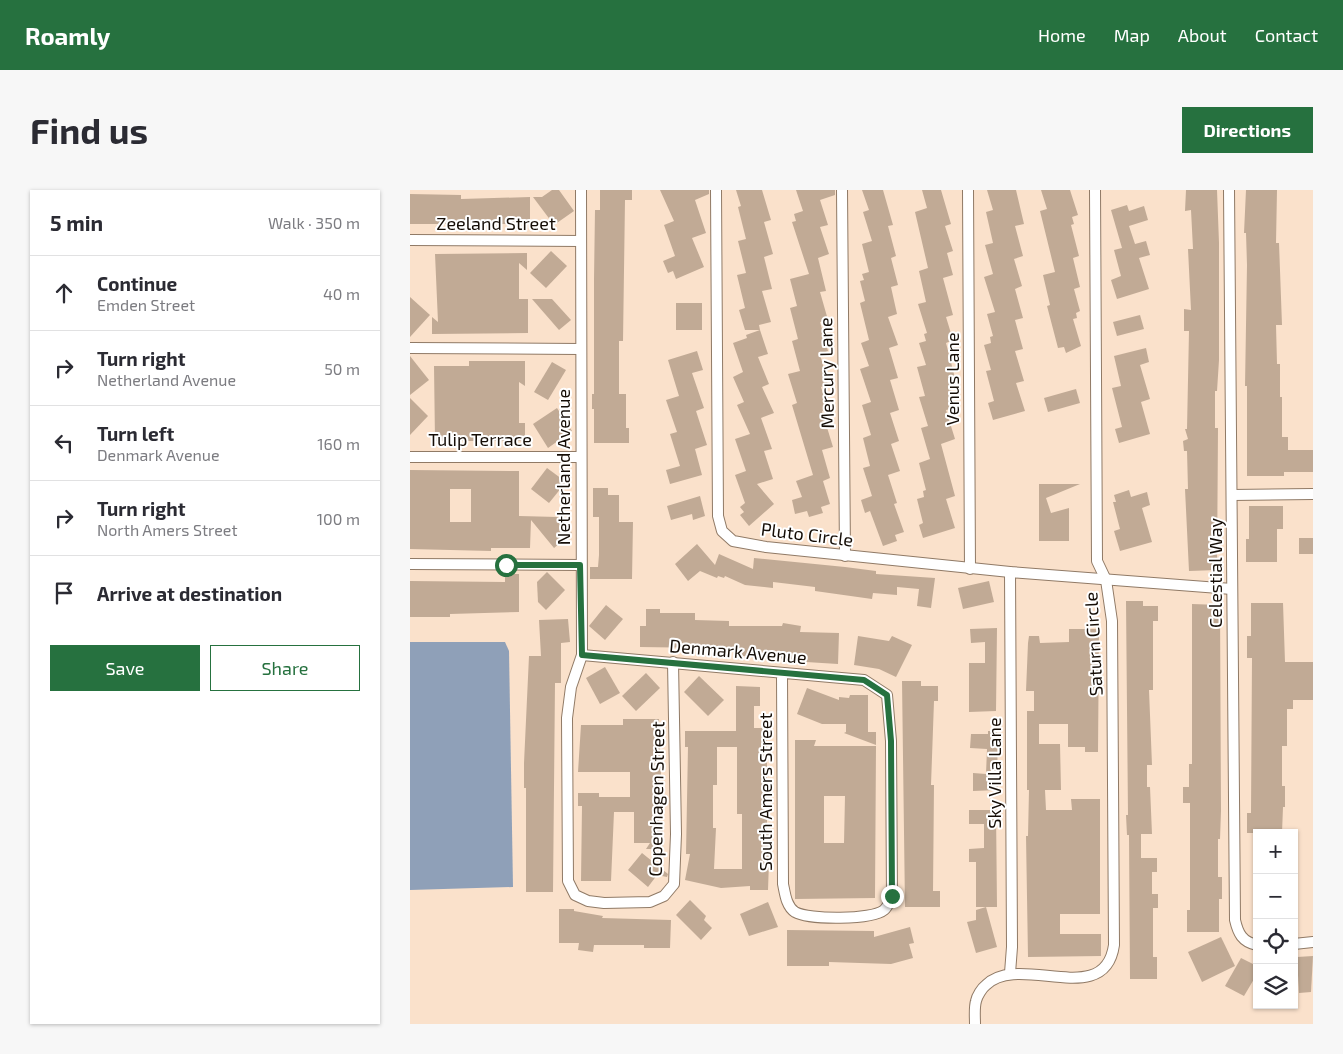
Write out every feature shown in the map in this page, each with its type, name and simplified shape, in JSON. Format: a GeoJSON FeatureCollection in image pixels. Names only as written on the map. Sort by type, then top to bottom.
{"type":"FeatureCollection","features":[{"type":"Feature","properties":{"kind":"street","name":"Netherland Avenue"},"geometry":{"type":"LineString","coordinates":[[581,190],[580,565],[582,655],[571,687],[567,718],[568,882],[575,895],[598,903]]}},
{"type":"Feature","properties":{"kind":"street","name":"Pluto Circle"},"geometry":{"type":"LineString","coordinates":[[716,190],[718,516],[722,531],[733,541],[845,556],[970,569],[1232,589]]}},
{"type":"Feature","properties":{"kind":"street","name":"Mercury Lane"},"geometry":{"type":"LineString","coordinates":[[842,190],[845,556]]}},
{"type":"Feature","properties":{"kind":"street","name":"Venus Lane"},"geometry":{"type":"LineString","coordinates":[[968,190],[970,569]]}},
{"type":"Feature","properties":{"kind":"street","name":"Saturn Circle"},"geometry":{"type":"LineString","coordinates":[[1010,973],[1036,976],[1090,976],[1104,970],[1112,959],[1114,945],[1112,620],[1106,580],[1097,561],[1094,190]]}},
{"type":"Feature","properties":{"kind":"street","name":"Celestial Way"},"geometry":{"type":"LineString","coordinates":[[1229,190],[1235,920],[1238,934],[1249,944],[1253,944]]}},
{"type":"Feature","properties":{"kind":"street","name":"Zeeland Street"},"geometry":{"type":"LineString","coordinates":[[410,240],[581,241]]}},
{"type":"Feature","properties":{"kind":"street"},"geometry":{"type":"LineString","coordinates":[[410,348],[581,349]]}},
{"type":"Feature","properties":{"kind":"street","name":"Tulip Terrace"},"geometry":{"type":"LineString","coordinates":[[410,456],[581,457]]}},
{"type":"Feature","properties":{"kind":"street"},"geometry":{"type":"LineString","coordinates":[[1232,495],[1313,494]]}},
{"type":"Feature","properties":{"kind":"street"},"geometry":{"type":"LineString","coordinates":[[410,564],[580,565]]}},
{"type":"Feature","properties":{"kind":"street","name":"Sky Villa Lane"},"geometry":{"type":"LineString","coordinates":[[1010,572],[1012,947],[1010,973]]}},
{"type":"Feature","properties":{"kind":"street","name":"Denmark Avenue"},"geometry":{"type":"LineString","coordinates":[[582,655],[864,680],[887,695],[891,741],[892,896],[886,909],[873,916],[843,917]]}},
{"type":"Feature","properties":{"kind":"street","name":"Copenhagen Street"},"geometry":{"type":"LineString","coordinates":[[598,903],[635,904],[650,902],[664,896],[674,884],[676,834],[673,662]]}},
{"type":"Feature","properties":{"kind":"street","name":"South Amers Street"},"geometry":{"type":"LineString","coordinates":[[782,674],[783,884],[786,900],[794,912],[809,916],[843,917]]}},
{"type":"Feature","properties":{"kind":"street"},"geometry":{"type":"LineString","coordinates":[[1298,944],[1313,942]]}},
{"type":"Feature","properties":{"kind":"street"},"geometry":{"type":"LineString","coordinates":[[975,1024],[976,999],[984,986],[995,977],[1010,973]]}},
{"type":"Feature","properties":{"kind":"water"},"geometry":{"type":"Polygon","coordinates":[[[410,642],[505,642],[509,651],[513,887],[410,890],[410,642]]]}},
{"type":"Feature","properties":{"kind":"building"},"geometry":{"type":"Polygon","coordinates":[[[552,190],[559,190],[574,211],[554,225],[533,197],[542,197],[552,190]]]}},
{"type":"Feature","properties":{"kind":"building"},"geometry":{"type":"Polygon","coordinates":[[[600,190],[632,190],[632,200],[625,200],[623,341],[619,341],[619,394],[626,394],[626,428],[629,428],[629,443],[594,443],[592,394],[594,394],[595,210],[600,210],[600,190]]]}},
{"type":"Feature","properties":{"kind":"building"},"geometry":{"type":"Polygon","coordinates":[[[660,190],[709,190],[709,194],[695,200],[706,233],[692,238],[704,267],[676,279],[673,271],[668,273],[663,261],[675,256],[664,225],[674,221],[660,190]]]}},
{"type":"Feature","properties":{"kind":"building"},"geometry":{"type":"Polygon","coordinates":[[[736,190],[762,190],[771,220],[764,222],[773,254],[764,257],[772,289],[762,291],[771,322],[759,325],[760,330],[745,330],[739,310],[745,308],[737,275],[746,273],[738,241],[746,239],[738,207],[741,206],[736,190]]]}},
{"type":"Feature","properties":{"kind":"building"},"geometry":{"type":"Polygon","coordinates":[[[796,190],[835,190],[835,195],[820,200],[828,225],[820,227],[829,254],[818,258],[826,291],[820,292],[828,320],[820,322],[828,351],[820,354],[828,385],[821,387],[828,409],[822,411],[833,447],[822,450],[830,478],[823,481],[830,504],[821,507],[823,513],[809,517],[807,511],[795,514],[792,500],[802,497],[796,481],[813,475],[792,405],[797,403],[788,374],[800,371],[792,341],[798,339],[790,308],[797,306],[790,279],[809,274],[792,222],[796,221],[794,214],[803,211],[796,190]]]}},
{"type":"Feature","properties":{"kind":"building"},"geometry":{"type":"Polygon","coordinates":[[[862,190],[883,190],[893,225],[888,226],[896,256],[891,258],[898,285],[891,287],[897,314],[888,317],[898,345],[889,348],[898,378],[890,380],[899,410],[890,413],[899,441],[891,444],[900,471],[888,475],[897,503],[894,504],[904,532],[895,535],[897,541],[883,546],[870,511],[865,513],[861,500],[872,496],[863,468],[870,466],[863,438],[871,435],[862,405],[871,402],[860,369],[869,366],[861,343],[869,340],[860,303],[865,301],[860,281],[864,280],[862,274],[869,272],[862,244],[872,241],[863,212],[869,210],[862,190]]]}},
{"type":"Feature","properties":{"kind":"building"},"geometry":{"type":"Polygon","coordinates":[[[922,190],[941,190],[951,224],[945,226],[953,251],[947,253],[953,275],[943,278],[953,315],[946,317],[953,340],[946,343],[955,378],[949,380],[955,408],[946,410],[955,439],[941,444],[955,496],[946,499],[955,528],[923,538],[919,525],[923,523],[917,499],[924,497],[923,491],[926,490],[919,463],[930,459],[921,428],[928,426],[919,397],[925,396],[917,367],[926,365],[919,343],[926,341],[924,334],[927,333],[918,304],[926,302],[919,271],[928,268],[915,212],[927,208],[922,190]]]}},
{"type":"Feature","properties":{"kind":"building"},"geometry":{"type":"Polygon","coordinates":[[[987,190],[1016,190],[1024,224],[1015,226],[1023,256],[1014,259],[1022,286],[1015,289],[1023,318],[1015,320],[1023,349],[1015,351],[1024,381],[1016,383],[1025,411],[993,420],[988,403],[994,401],[986,371],[991,370],[984,345],[991,343],[990,337],[993,336],[987,314],[995,312],[984,277],[993,274],[985,245],[993,243],[986,212],[993,210],[987,190]]]}},
{"type":"Feature","properties":{"kind":"building"},"geometry":{"type":"Polygon","coordinates":[[[1041,190],[1070,190],[1078,215],[1072,217],[1074,224],[1071,225],[1079,256],[1073,258],[1080,287],[1074,289],[1080,311],[1076,313],[1077,318],[1073,319],[1081,346],[1066,353],[1064,347],[1058,348],[1047,306],[1050,305],[1043,275],[1055,272],[1040,211],[1047,209],[1041,190]]]}},
{"type":"Feature","properties":{"kind":"building"},"geometry":{"type":"Polygon","coordinates":[[[1186,190],[1217,190],[1219,360],[1217,391],[1215,391],[1215,428],[1218,428],[1217,570],[1189,571],[1185,489],[1188,489],[1187,451],[1184,451],[1183,441],[1188,439],[1185,429],[1187,429],[1189,331],[1184,331],[1184,309],[1191,310],[1188,249],[1193,249],[1191,210],[1185,211],[1186,190]]]}},
{"type":"Feature","properties":{"kind":"building"},"geometry":{"type":"Polygon","coordinates":[[[1246,190],[1277,190],[1276,243],[1279,243],[1282,325],[1276,325],[1277,364],[1280,364],[1280,397],[1282,397],[1282,437],[1288,437],[1288,450],[1313,450],[1313,472],[1284,472],[1284,476],[1247,476],[1247,386],[1245,386],[1247,265],[1246,233],[1244,233],[1246,190]]]}},
{"type":"Feature","properties":{"kind":"building"},"geometry":{"type":"Polygon","coordinates":[[[410,194],[461,195],[461,199],[530,197],[530,224],[410,224],[410,194]]]}},
{"type":"Feature","properties":{"kind":"building"},"geometry":{"type":"Polygon","coordinates":[[[1127,205],[1129,211],[1144,206],[1148,220],[1129,226],[1135,244],[1146,241],[1150,255],[1139,258],[1149,289],[1117,299],[1111,280],[1121,276],[1114,250],[1122,248],[1111,210],[1127,205]]]}},
{"type":"Feature","properties":{"kind":"building"},"geometry":{"type":"Polygon","coordinates":[[[551,251],[567,266],[546,288],[530,273],[551,251]]]}},
{"type":"Feature","properties":{"kind":"building"},"geometry":{"type":"Polygon","coordinates":[[[527,253],[527,270],[519,263],[519,299],[528,299],[528,333],[432,334],[432,317],[438,322],[435,254],[527,253]]]}},
{"type":"Feature","properties":{"kind":"building"},"geometry":{"type":"Polygon","coordinates":[[[410,297],[430,315],[410,337],[410,297]]]}},
{"type":"Feature","properties":{"kind":"building"},"geometry":{"type":"Polygon","coordinates":[[[532,299],[552,299],[571,320],[559,330],[532,299]]]}},
{"type":"Feature","properties":{"kind":"building"},"geometry":{"type":"Polygon","coordinates":[[[676,303],[702,303],[702,330],[676,330],[676,303]]]}},
{"type":"Feature","properties":{"kind":"building"},"geometry":{"type":"Polygon","coordinates":[[[1140,315],[1144,329],[1117,336],[1113,322],[1140,315]]]}},
{"type":"Feature","properties":{"kind":"building"},"geometry":{"type":"Polygon","coordinates":[[[760,330],[768,354],[758,357],[769,384],[762,387],[774,413],[761,418],[772,449],[764,451],[773,479],[757,484],[774,504],[749,526],[740,515],[744,512],[740,507],[745,503],[735,475],[746,471],[735,439],[750,434],[737,405],[744,402],[733,377],[743,372],[733,343],[747,338],[746,335],[760,330]]]}},
{"type":"Feature","properties":{"kind":"building"},"geometry":{"type":"Polygon","coordinates":[[[1146,348],[1149,362],[1140,365],[1150,399],[1141,402],[1150,434],[1119,443],[1115,429],[1122,427],[1112,388],[1121,386],[1114,356],[1146,348]]]}},
{"type":"Feature","properties":{"kind":"building"},"geometry":{"type":"Polygon","coordinates":[[[697,351],[703,370],[692,373],[704,408],[696,411],[707,445],[695,449],[702,475],[670,484],[666,470],[680,466],[670,434],[677,432],[666,400],[679,396],[668,360],[697,351]]]}},
{"type":"Feature","properties":{"kind":"building"},"geometry":{"type":"Polygon","coordinates":[[[410,356],[429,380],[410,395],[410,356]]]}},
{"type":"Feature","properties":{"kind":"building"},"geometry":{"type":"Polygon","coordinates":[[[469,361],[525,361],[525,386],[519,382],[519,423],[525,423],[525,441],[435,441],[434,366],[469,366],[469,361]]]}},
{"type":"Feature","properties":{"kind":"building"},"geometry":{"type":"Polygon","coordinates":[[[552,362],[566,370],[548,400],[534,392],[552,362]]]}},
{"type":"Feature","properties":{"kind":"building"},"geometry":{"type":"Polygon","coordinates":[[[1076,389],[1080,403],[1048,412],[1044,398],[1076,389]]]}},
{"type":"Feature","properties":{"kind":"building"},"geometry":{"type":"Polygon","coordinates":[[[410,398],[428,416],[410,435],[410,398]]]}},
{"type":"Feature","properties":{"kind":"building"},"geometry":{"type":"Polygon","coordinates":[[[557,408],[572,431],[548,448],[533,424],[557,408]]]}},
{"type":"Feature","properties":{"kind":"building"},"geometry":{"type":"Polygon","coordinates":[[[547,468],[566,482],[549,503],[531,489],[547,468]]]}},
{"type":"Feature","properties":{"kind":"building"},"geometry":{"type":"Polygon","coordinates":[[[410,470],[519,471],[519,516],[558,517],[572,533],[554,548],[531,520],[530,548],[491,548],[491,551],[410,549],[410,470]],[[450,489],[450,522],[471,522],[471,489],[450,489]]]}},
{"type":"Feature","properties":{"kind":"building"},"geometry":{"type":"Polygon","coordinates":[[[1039,484],[1080,484],[1046,498],[1051,513],[1069,508],[1069,541],[1039,541],[1039,484]]]}},
{"type":"Feature","properties":{"kind":"building"},"geometry":{"type":"Polygon","coordinates":[[[593,488],[608,488],[608,495],[619,495],[619,522],[633,522],[632,579],[590,579],[590,567],[598,567],[599,555],[599,517],[593,517],[593,488]]]}},
{"type":"Feature","properties":{"kind":"building"},"geometry":{"type":"Polygon","coordinates":[[[1129,490],[1131,497],[1147,492],[1150,505],[1142,508],[1152,542],[1120,551],[1114,531],[1120,529],[1113,502],[1116,502],[1114,495],[1129,490]]]}},
{"type":"Feature","properties":{"kind":"building"},"geometry":{"type":"Polygon","coordinates":[[[700,496],[705,516],[693,520],[692,514],[671,520],[667,506],[700,496]]]}},
{"type":"Feature","properties":{"kind":"building"},"geometry":{"type":"Polygon","coordinates":[[[1249,506],[1283,506],[1283,529],[1277,529],[1277,562],[1246,562],[1246,539],[1249,539],[1249,506]]]}},
{"type":"Feature","properties":{"kind":"building"},"geometry":{"type":"Polygon","coordinates":[[[1299,538],[1313,538],[1313,554],[1299,554],[1299,538]]]}},
{"type":"Feature","properties":{"kind":"building"},"geometry":{"type":"Polygon","coordinates":[[[697,544],[715,565],[719,554],[753,569],[754,558],[876,571],[876,574],[935,578],[931,608],[917,606],[919,589],[897,587],[897,595],[873,593],[872,599],[815,591],[815,587],[773,582],[773,588],[745,585],[725,576],[724,578],[718,576],[717,578],[700,571],[688,581],[675,564],[697,544]]]}},
{"type":"Feature","properties":{"kind":"building"},"geometry":{"type":"Polygon","coordinates":[[[547,572],[565,590],[546,610],[538,602],[537,582],[547,572]]]}},
{"type":"Feature","properties":{"kind":"building"},"geometry":{"type":"Polygon","coordinates":[[[505,574],[519,574],[519,612],[450,614],[450,617],[410,617],[410,581],[505,582],[505,574]]]}},
{"type":"Feature","properties":{"kind":"building"},"geometry":{"type":"Polygon","coordinates":[[[989,581],[994,602],[963,609],[958,588],[989,581]]]}},
{"type":"Feature","properties":{"kind":"building"},"geometry":{"type":"Polygon","coordinates":[[[1126,601],[1143,601],[1143,606],[1158,606],[1158,621],[1153,621],[1153,690],[1149,690],[1152,765],[1147,765],[1147,787],[1150,787],[1152,834],[1141,834],[1141,858],[1157,858],[1157,872],[1152,872],[1152,894],[1158,894],[1158,908],[1153,908],[1153,957],[1157,957],[1157,979],[1130,979],[1129,835],[1127,835],[1126,815],[1128,815],[1126,601]]]}},
{"type":"Feature","properties":{"kind":"building"},"geometry":{"type":"Polygon","coordinates":[[[1251,603],[1283,603],[1285,662],[1313,662],[1313,700],[1293,700],[1293,709],[1287,709],[1287,746],[1282,746],[1282,786],[1285,786],[1282,829],[1253,829],[1253,833],[1247,833],[1247,813],[1251,813],[1252,658],[1247,658],[1247,636],[1251,636],[1251,603]]]}},
{"type":"Feature","properties":{"kind":"building"},"geometry":{"type":"Polygon","coordinates":[[[1192,604],[1220,605],[1221,811],[1220,839],[1218,839],[1218,877],[1222,877],[1222,899],[1219,899],[1219,932],[1187,932],[1187,910],[1190,910],[1190,803],[1183,803],[1183,787],[1189,787],[1189,764],[1192,764],[1192,604]]]}},
{"type":"Feature","properties":{"kind":"building"},"geometry":{"type":"Polygon","coordinates":[[[606,605],[623,619],[605,640],[589,626],[606,605]]]}},
{"type":"Feature","properties":{"kind":"building"},"geometry":{"type":"Polygon","coordinates":[[[646,609],[660,609],[660,613],[695,613],[695,620],[729,621],[729,626],[782,626],[783,623],[801,626],[800,632],[839,633],[838,664],[806,662],[778,658],[778,656],[737,656],[737,652],[707,651],[708,648],[640,647],[640,626],[646,626],[646,609]]]}},
{"type":"Feature","properties":{"kind":"building"},"geometry":{"type":"Polygon","coordinates":[[[568,619],[570,642],[561,643],[561,683],[555,683],[553,892],[526,892],[526,788],[524,788],[524,763],[529,656],[541,656],[539,620],[568,619]]]}},
{"type":"Feature","properties":{"kind":"building"},"geometry":{"type":"Polygon","coordinates":[[[997,628],[996,711],[969,712],[969,663],[985,663],[985,642],[971,643],[970,629],[997,628]]]}},
{"type":"Feature","properties":{"kind":"building"},"geometry":{"type":"Polygon","coordinates":[[[1069,629],[1099,629],[1098,752],[1085,752],[1085,747],[1068,747],[1068,724],[1039,724],[1039,744],[1060,744],[1061,790],[1045,790],[1046,810],[1072,810],[1071,799],[1100,799],[1100,914],[1060,914],[1060,934],[1101,934],[1101,956],[1028,957],[1026,836],[1028,836],[1029,790],[1027,790],[1027,711],[1034,711],[1034,691],[1026,691],[1028,643],[1029,636],[1039,636],[1040,643],[1069,642],[1069,629]]]}},
{"type":"Feature","properties":{"kind":"building"},"geometry":{"type":"Polygon","coordinates":[[[858,636],[889,641],[892,636],[912,645],[896,677],[879,669],[854,665],[858,636]]]}},
{"type":"Feature","properties":{"kind":"building"},"geometry":{"type":"Polygon","coordinates":[[[605,667],[620,693],[600,704],[586,678],[605,667]]]}},
{"type":"Feature","properties":{"kind":"building"},"geometry":{"type":"Polygon","coordinates":[[[646,673],[660,688],[636,711],[622,696],[646,673]]]}},
{"type":"Feature","properties":{"kind":"building"},"geometry":{"type":"Polygon","coordinates":[[[699,676],[724,700],[708,716],[684,692],[699,676]]]}},
{"type":"Feature","properties":{"kind":"building"},"geometry":{"type":"Polygon","coordinates":[[[902,681],[921,681],[921,686],[938,686],[938,701],[934,701],[931,785],[934,785],[933,891],[940,891],[940,907],[905,907],[902,681]]]}},
{"type":"Feature","properties":{"kind":"building"},"geometry":{"type":"Polygon","coordinates":[[[736,686],[760,687],[760,706],[754,706],[754,728],[767,728],[767,833],[770,833],[768,890],[750,890],[750,886],[721,888],[685,880],[690,854],[686,854],[688,747],[685,747],[685,731],[736,731],[736,686]],[[717,747],[717,785],[713,785],[713,828],[716,828],[714,869],[742,869],[742,814],[737,814],[737,747],[717,747]]]}},
{"type":"Feature","properties":{"kind":"building"},"geometry":{"type":"Polygon","coordinates":[[[807,688],[839,700],[839,697],[849,698],[850,695],[868,695],[868,732],[876,732],[876,745],[844,733],[846,732],[846,724],[822,724],[797,714],[807,688]]]}},
{"type":"Feature","properties":{"kind":"building"},"geometry":{"type":"Polygon","coordinates":[[[623,719],[659,719],[661,776],[659,776],[659,821],[663,821],[663,849],[646,849],[650,843],[634,843],[634,812],[614,812],[611,881],[581,881],[582,806],[578,806],[578,793],[599,793],[599,797],[630,797],[630,772],[578,772],[581,725],[623,725],[623,719]]]}},
{"type":"Feature","properties":{"kind":"building"},"geometry":{"type":"Polygon","coordinates":[[[988,731],[997,731],[998,790],[973,791],[973,773],[986,774],[987,749],[970,748],[971,734],[988,734],[988,731]]]}},
{"type":"Feature","properties":{"kind":"building"},"geometry":{"type":"Polygon","coordinates":[[[795,740],[816,740],[814,746],[876,746],[875,898],[795,899],[795,740]],[[824,796],[824,843],[844,843],[845,796],[824,796]]]}},
{"type":"Feature","properties":{"kind":"building"},"geometry":{"type":"Polygon","coordinates":[[[969,810],[996,810],[997,907],[976,907],[976,862],[969,862],[969,849],[984,848],[984,824],[969,824],[969,810]]]}},
{"type":"Feature","properties":{"kind":"building"},"geometry":{"type":"Polygon","coordinates":[[[642,853],[668,874],[667,877],[657,875],[648,887],[628,870],[642,853]]]}},
{"type":"Feature","properties":{"kind":"building"},"geometry":{"type":"Polygon","coordinates":[[[690,900],[706,916],[704,920],[712,928],[701,940],[676,915],[690,900]]]}},
{"type":"Feature","properties":{"kind":"building"},"geometry":{"type":"Polygon","coordinates":[[[768,902],[778,927],[749,936],[740,914],[768,902]]]}},
{"type":"Feature","properties":{"kind":"building"},"geometry":{"type":"Polygon","coordinates":[[[986,907],[997,947],[976,953],[967,922],[976,920],[976,910],[986,907]]]}},
{"type":"Feature","properties":{"kind":"building"},"geometry":{"type":"Polygon","coordinates":[[[559,909],[574,909],[574,911],[603,916],[602,918],[671,920],[670,948],[644,948],[644,945],[594,945],[593,952],[578,950],[579,943],[559,943],[559,909]]]}},
{"type":"Feature","properties":{"kind":"building"},"geometry":{"type":"Polygon","coordinates":[[[910,927],[914,943],[909,944],[913,958],[891,964],[829,962],[829,966],[787,966],[787,930],[874,931],[874,937],[910,927]]]}},
{"type":"Feature","properties":{"kind":"building"},"geometry":{"type":"Polygon","coordinates":[[[1221,937],[1235,966],[1202,982],[1188,952],[1221,937]]]}},
{"type":"Feature","properties":{"kind":"building"},"geometry":{"type":"Polygon","coordinates":[[[1313,956],[1311,992],[1299,993],[1298,957],[1313,956]]]}},
{"type":"Feature","properties":{"kind":"building"},"geometry":{"type":"Polygon","coordinates":[[[1241,958],[1253,964],[1253,981],[1244,996],[1225,986],[1241,958]]]}},
{"type":"Feature","properties":{"kind":"route"},"geometry":{"type":"LineString","coordinates":[[506,565],[580,565],[582,655],[864,680],[887,695],[891,741],[892,896]]}}]}
